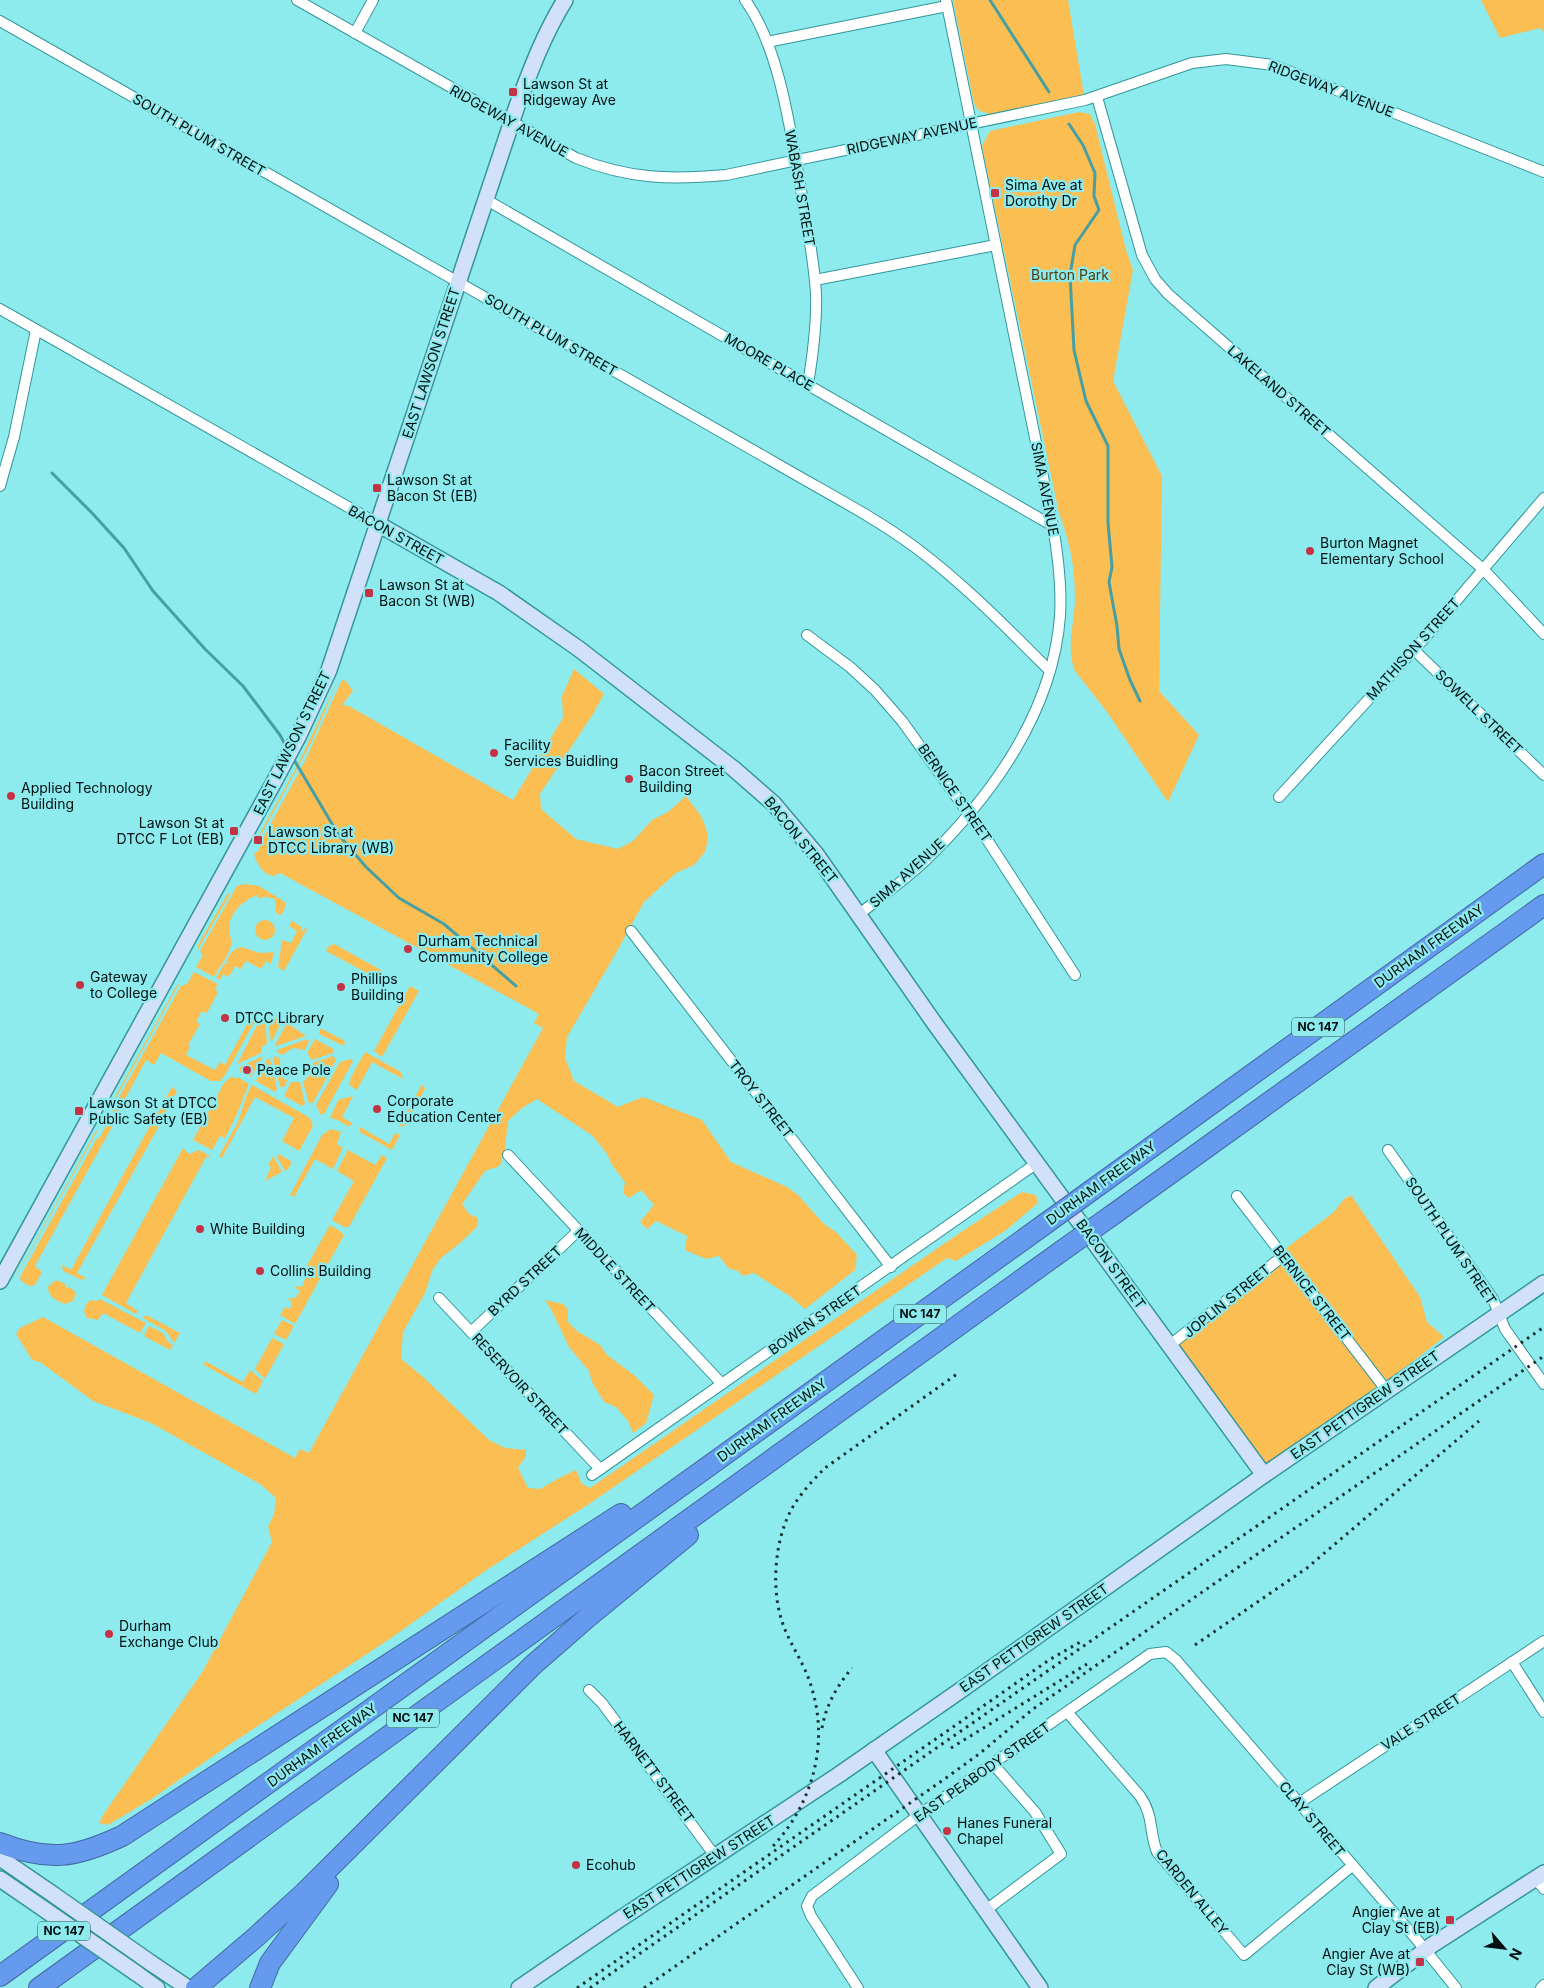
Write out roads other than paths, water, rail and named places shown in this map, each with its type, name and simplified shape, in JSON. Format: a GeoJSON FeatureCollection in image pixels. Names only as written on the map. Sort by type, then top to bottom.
{"type":"FeatureCollection","features":[{"type":"Feature","properties":{"kind":"highway","name":"DURHAM FREEWAY"},"geometry":{"type":"LineString","coordinates":[[0,1976],[1544,864]]}},
{"type":"Feature","properties":{"kind":"highway","name":"NC 147"},"geometry":{"type":"LineString","coordinates":[[39,1988],[1544,905]]}},
{"type":"Feature","properties":{"kind":"highway"},"geometry":{"type":"LineString","coordinates":[[0,1843],[32,1854],[68,1855],[95,1847],[128,1832],[555,1556],[796,1404]]}},
{"type":"Feature","properties":{"kind":"highway"},"geometry":{"type":"LineString","coordinates":[[196,1988],[282,1914],[412,1784],[560,1641],[650,1568],[788,1448]]}},
{"type":"Feature","properties":{"kind":"highway"},"geometry":{"type":"LineString","coordinates":[[260,1988],[270,1963],[314,1902],[412,1784]]}},
{"type":"Feature","properties":{"kind":"highway"},"geometry":{"type":"LineString","coordinates":[[0,1959],[126,1886]]}},
{"type":"Feature","properties":{"kind":"street","name":"RIDGEWAY AVENUE"},"geometry":{"type":"LineString","coordinates":[[297,0],[511,123],[576,158],[642,177],[695,178],[726,175],[1097,96],[1170,69],[1198,61],[1226,59],[1263,63],[1544,172]]}},
{"type":"Feature","properties":{"kind":"street"},"geometry":{"type":"LineString","coordinates":[[355,33],[373,0]]}},
{"type":"Feature","properties":{"kind":"street","name":"EAST LAWSON STREET"},"geometry":{"type":"LineString","coordinates":[[0,1281],[298,737],[329,670],[511,123],[536,55],[564,0]]}},
{"type":"Feature","properties":{"kind":"street","name":"WABASH STREET"},"geometry":{"type":"LineString","coordinates":[[745,0],[755,13],[767,42],[784,102],[796,160],[815,280],[816,318],[808,384]]}},
{"type":"Feature","properties":{"kind":"street"},"geometry":{"type":"LineString","coordinates":[[767,42],[947,3]]}},
{"type":"Feature","properties":{"kind":"street","name":"SIMA AVENUE"},"geometry":{"type":"LineString","coordinates":[[858,915],[925,860],[969,813],[1004,766],[1029,725],[1050,671],[1057,636],[1060,596],[1058,557],[1053,526],[947,3]]}},
{"type":"Feature","properties":{"kind":"street","name":"SOUTH PLUM STREET"},"geometry":{"type":"LineString","coordinates":[[0,21],[779,465],[891,531],[931,559],[983,605],[1050,671]]}},
{"type":"Feature","properties":{"kind":"street","name":"LAKELAND STREET"},"geometry":{"type":"LineString","coordinates":[[1097,96],[1142,255],[1155,279],[1168,294],[1484,570],[1544,634]]}},
{"type":"Feature","properties":{"kind":"street","name":"MOORE PLACE"},"geometry":{"type":"LineString","coordinates":[[485,199],[1053,526]]}},
{"type":"Feature","properties":{"kind":"street"},"geometry":{"type":"LineString","coordinates":[[815,280],[996,245]]}},
{"type":"Feature","properties":{"kind":"street","name":"BACON STREET"},"geometry":{"type":"LineString","coordinates":[[0,309],[499,593],[579,649],[766,795],[816,854],[935,1024],[1264,1475]]}},
{"type":"Feature","properties":{"kind":"street"},"geometry":{"type":"LineString","coordinates":[[0,486],[14,437],[36,330]]}},
{"type":"Feature","properties":{"kind":"street","name":"MATHISON STREET"},"geometry":{"type":"LineString","coordinates":[[1279,797],[1414,649],[1484,570],[1544,498]]}},
{"type":"Feature","properties":{"kind":"street","name":"BERNICE STREET"},"geometry":{"type":"LineString","coordinates":[[807,635],[850,667],[887,703],[931,758],[1075,975]]}},
{"type":"Feature","properties":{"kind":"street","name":"SOWELL STREET"},"geometry":{"type":"LineString","coordinates":[[1414,649],[1544,775]]}},
{"type":"Feature","properties":{"kind":"street","name":"TROY STREET"},"geometry":{"type":"LineString","coordinates":[[631,931],[891,1267]]}},
{"type":"Feature","properties":{"kind":"street","name":"SOUTH PLUM STREET"},"geometry":{"type":"LineString","coordinates":[[1388,1150],[1494,1299],[1505,1329],[1544,1384]]}},
{"type":"Feature","properties":{"kind":"street","name":"MIDDLE STREET"},"geometry":{"type":"LineString","coordinates":[[508,1156],[722,1384]]}},
{"type":"Feature","properties":{"kind":"street","name":"BOWEN STREET"},"geometry":{"type":"LineString","coordinates":[[596,1472],[1037,1164]]}},
{"type":"Feature","properties":{"kind":"street","name":"BERNICE STREET"},"geometry":{"type":"LineString","coordinates":[[1237,1196],[1387,1391]]}},
{"type":"Feature","properties":{"kind":"street","name":"BYRD STREET"},"geometry":{"type":"LineString","coordinates":[[471,1332],[578,1231]]}},
{"type":"Feature","properties":{"kind":"street","name":"JOPLIN STREET"},"geometry":{"type":"LineString","coordinates":[[1170,1346],[1283,1256]]}},
{"type":"Feature","properties":{"kind":"street","name":"EAST PETTIGREW STREET"},"geometry":{"type":"LineString","coordinates":[[519,1988],[874,1750],[1264,1475],[1544,1282]]}},
{"type":"Feature","properties":{"kind":"street","name":"RESERVOIR STREET"},"geometry":{"type":"LineString","coordinates":[[439,1298],[596,1472]]}},
{"type":"Feature","properties":{"kind":"street","name":"VALE STREET"},"geometry":{"type":"LineString","coordinates":[[1299,1803],[1544,1641]]}},
{"type":"Feature","properties":{"kind":"street","name":"EAST PEABODY STREET"},"geometry":{"type":"LineString","coordinates":[[858,1988],[811,1916],[807,1906],[812,1896],[919,1815],[1068,1713],[1150,1654],[1166,1652]]}},
{"type":"Feature","properties":{"kind":"street","name":"CLAY STREET"},"geometry":{"type":"LineString","coordinates":[[1166,1652],[1176,1660],[1456,1988]]}},
{"type":"Feature","properties":{"kind":"street"},"geometry":{"type":"LineString","coordinates":[[1512,1662],[1544,1712]]}},
{"type":"Feature","properties":{"kind":"street","name":"HARNETT STREET"},"geometry":{"type":"LineString","coordinates":[[589,1690],[602,1703],[715,1856]]}},
{"type":"Feature","properties":{"kind":"street","name":"CARDEN ALLEY"},"geometry":{"type":"LineString","coordinates":[[1068,1713],[1146,1805],[1151,1818],[1154,1846],[1157,1852],[1244,1955],[1352,1866]]}},
{"type":"Feature","properties":{"kind":"street"},"geometry":{"type":"LineString","coordinates":[[874,1750],[1040,1988]]}},
{"type":"Feature","properties":{"kind":"street"},"geometry":{"type":"LineString","coordinates":[[986,1910],[1061,1854],[1035,1812],[993,1764]]}},
{"type":"Feature","properties":{"kind":"street"},"geometry":{"type":"LineString","coordinates":[[0,1858],[188,1988]]}},
{"type":"Feature","properties":{"kind":"street"},"geometry":{"type":"LineString","coordinates":[[0,1879],[157,1988]]}},
{"type":"Feature","properties":{"kind":"street"},"geometry":{"type":"LineString","coordinates":[[1376,1988],[1425,1950],[1541,1880]]}},
{"type":"Feature","properties":{"kind":"street"},"geometry":{"type":"LineString","coordinates":[[1541,1988],[1544,1984]]}},
{"type":"Feature","properties":{"kind":"waterway"},"geometry":{"type":"LineString","coordinates":[[990,0],[1049,92]]}},
{"type":"Feature","properties":{"kind":"waterway"},"geometry":{"type":"LineString","coordinates":[[1069,124],[1083,145],[1095,173],[1094,196],[1099,210],[1075,245],[1070,275],[1074,350],[1086,401],[1108,446],[1108,523],[1112,567],[1109,582],[1119,649],[1140,701]]}},
{"type":"Feature","properties":{"kind":"waterway"},"geometry":{"type":"LineString","coordinates":[[52,473],[124,548],[153,591],[205,649],[243,686],[280,735],[287,748]]}},
{"type":"Feature","properties":{"kind":"waterway"},"geometry":{"type":"LineString","coordinates":[[293,758],[338,834],[366,867],[399,898],[444,924],[516,986]]}},
{"type":"Feature","properties":{"kind":"railway"},"geometry":{"type":"LineString","coordinates":[[590,1988],[1544,1327]]}},
{"type":"Feature","properties":{"kind":"railway"},"geometry":{"type":"LineString","coordinates":[[644,1988],[946,1778],[979,1754],[1033,1709],[1544,1356]]}},
{"type":"Feature","properties":{"kind":"railway"},"geometry":{"type":"LineString","coordinates":[[773,1846],[798,1812],[807,1793],[814,1773],[819,1731],[812,1689],[803,1665],[784,1627],[777,1598],[776,1565],[778,1548],[787,1518],[801,1495],[825,1468],[957,1374]]}},
{"type":"Feature","properties":{"kind":"railway"},"geometry":{"type":"LineString","coordinates":[[1195,1645],[1307,1568],[1479,1421]]}},
{"type":"Feature","properties":{"kind":"railway"},"geometry":{"type":"LineString","coordinates":[[577,1988],[1049,1660],[1082,1641]]}},
{"type":"Feature","properties":{"kind":"railway"},"geometry":{"type":"LineString","coordinates":[[951,1748],[1087,1664]]}},
{"type":"Feature","properties":{"kind":"railway"},"geometry":{"type":"LineString","coordinates":[[822,1728],[826,1711],[833,1696],[852,1668]]}},
{"type":"Feature","properties":{"kind":"place","name":"Lawson St at Ridgeway Ave"},"geometry":{"type":"Point","coordinates":[513,92]}},
{"type":"Feature","properties":{"kind":"place","name":"Sima Ave at Dorothy Dr"},"geometry":{"type":"Point","coordinates":[995,193]}},
{"type":"Feature","properties":{"kind":"place","name":"Lawson St at Bacon St (EB)"},"geometry":{"type":"Point","coordinates":[377,488]}},
{"type":"Feature","properties":{"kind":"place","name":"Burton Magnet Elementary School"},"geometry":{"type":"Point","coordinates":[1310,551]}},
{"type":"Feature","properties":{"kind":"place","name":"Lawson St at Bacon St (WB)"},"geometry":{"type":"Point","coordinates":[369,593]}},
{"type":"Feature","properties":{"kind":"place","name":"Facility Services Buidling"},"geometry":{"type":"Point","coordinates":[494,753]}},
{"type":"Feature","properties":{"kind":"place","name":"Bacon Street Building"},"geometry":{"type":"Point","coordinates":[629,779]}},
{"type":"Feature","properties":{"kind":"place","name":"Applied Technology Building"},"geometry":{"type":"Point","coordinates":[11,796]}},
{"type":"Feature","properties":{"kind":"place","name":"Lawson St at DTCC F Lot (EB)"},"geometry":{"type":"Point","coordinates":[234,831]}},
{"type":"Feature","properties":{"kind":"place","name":"Lawson St at DTCC Library (WB)"},"geometry":{"type":"Point","coordinates":[258,840]}},
{"type":"Feature","properties":{"kind":"place","name":"Durham Technical Community College"},"geometry":{"type":"Point","coordinates":[408,949]}},
{"type":"Feature","properties":{"kind":"place","name":"Gateway to College"},"geometry":{"type":"Point","coordinates":[80,985]}},
{"type":"Feature","properties":{"kind":"place","name":"Phillips Building"},"geometry":{"type":"Point","coordinates":[341,987]}},
{"type":"Feature","properties":{"kind":"place","name":"DTCC Library"},"geometry":{"type":"Point","coordinates":[225,1018]}},
{"type":"Feature","properties":{"kind":"place","name":"Peace Pole"},"geometry":{"type":"Point","coordinates":[247,1070]}},
{"type":"Feature","properties":{"kind":"place","name":"Corporate Education Center"},"geometry":{"type":"Point","coordinates":[377,1109]}},
{"type":"Feature","properties":{"kind":"place","name":"Lawson St at DTCC Public Safety (EB)"},"geometry":{"type":"Point","coordinates":[79,1111]}},
{"type":"Feature","properties":{"kind":"place","name":"White Building"},"geometry":{"type":"Point","coordinates":[200,1229]}},
{"type":"Feature","properties":{"kind":"place","name":"Collins Building"},"geometry":{"type":"Point","coordinates":[260,1271]}},
{"type":"Feature","properties":{"kind":"place","name":"Durham Exchange Club"},"geometry":{"type":"Point","coordinates":[109,1634]}},
{"type":"Feature","properties":{"kind":"place","name":"Hanes Funeral Chapel"},"geometry":{"type":"Point","coordinates":[947,1831]}},
{"type":"Feature","properties":{"kind":"place","name":"Ecohub"},"geometry":{"type":"Point","coordinates":[576,1865]}},
{"type":"Feature","properties":{"kind":"place","name":"Angier Ave at Clay St (EB)"},"geometry":{"type":"Point","coordinates":[1450,1920]}},
{"type":"Feature","properties":{"kind":"place","name":"Angier Ave at Clay St (WB)"},"geometry":{"type":"Point","coordinates":[1420,1962]}},
{"type":"Feature","properties":{"kind":"park label","name":"Burton Park"},"geometry":{"type":"Point","coordinates":[1070,275]}}]}
